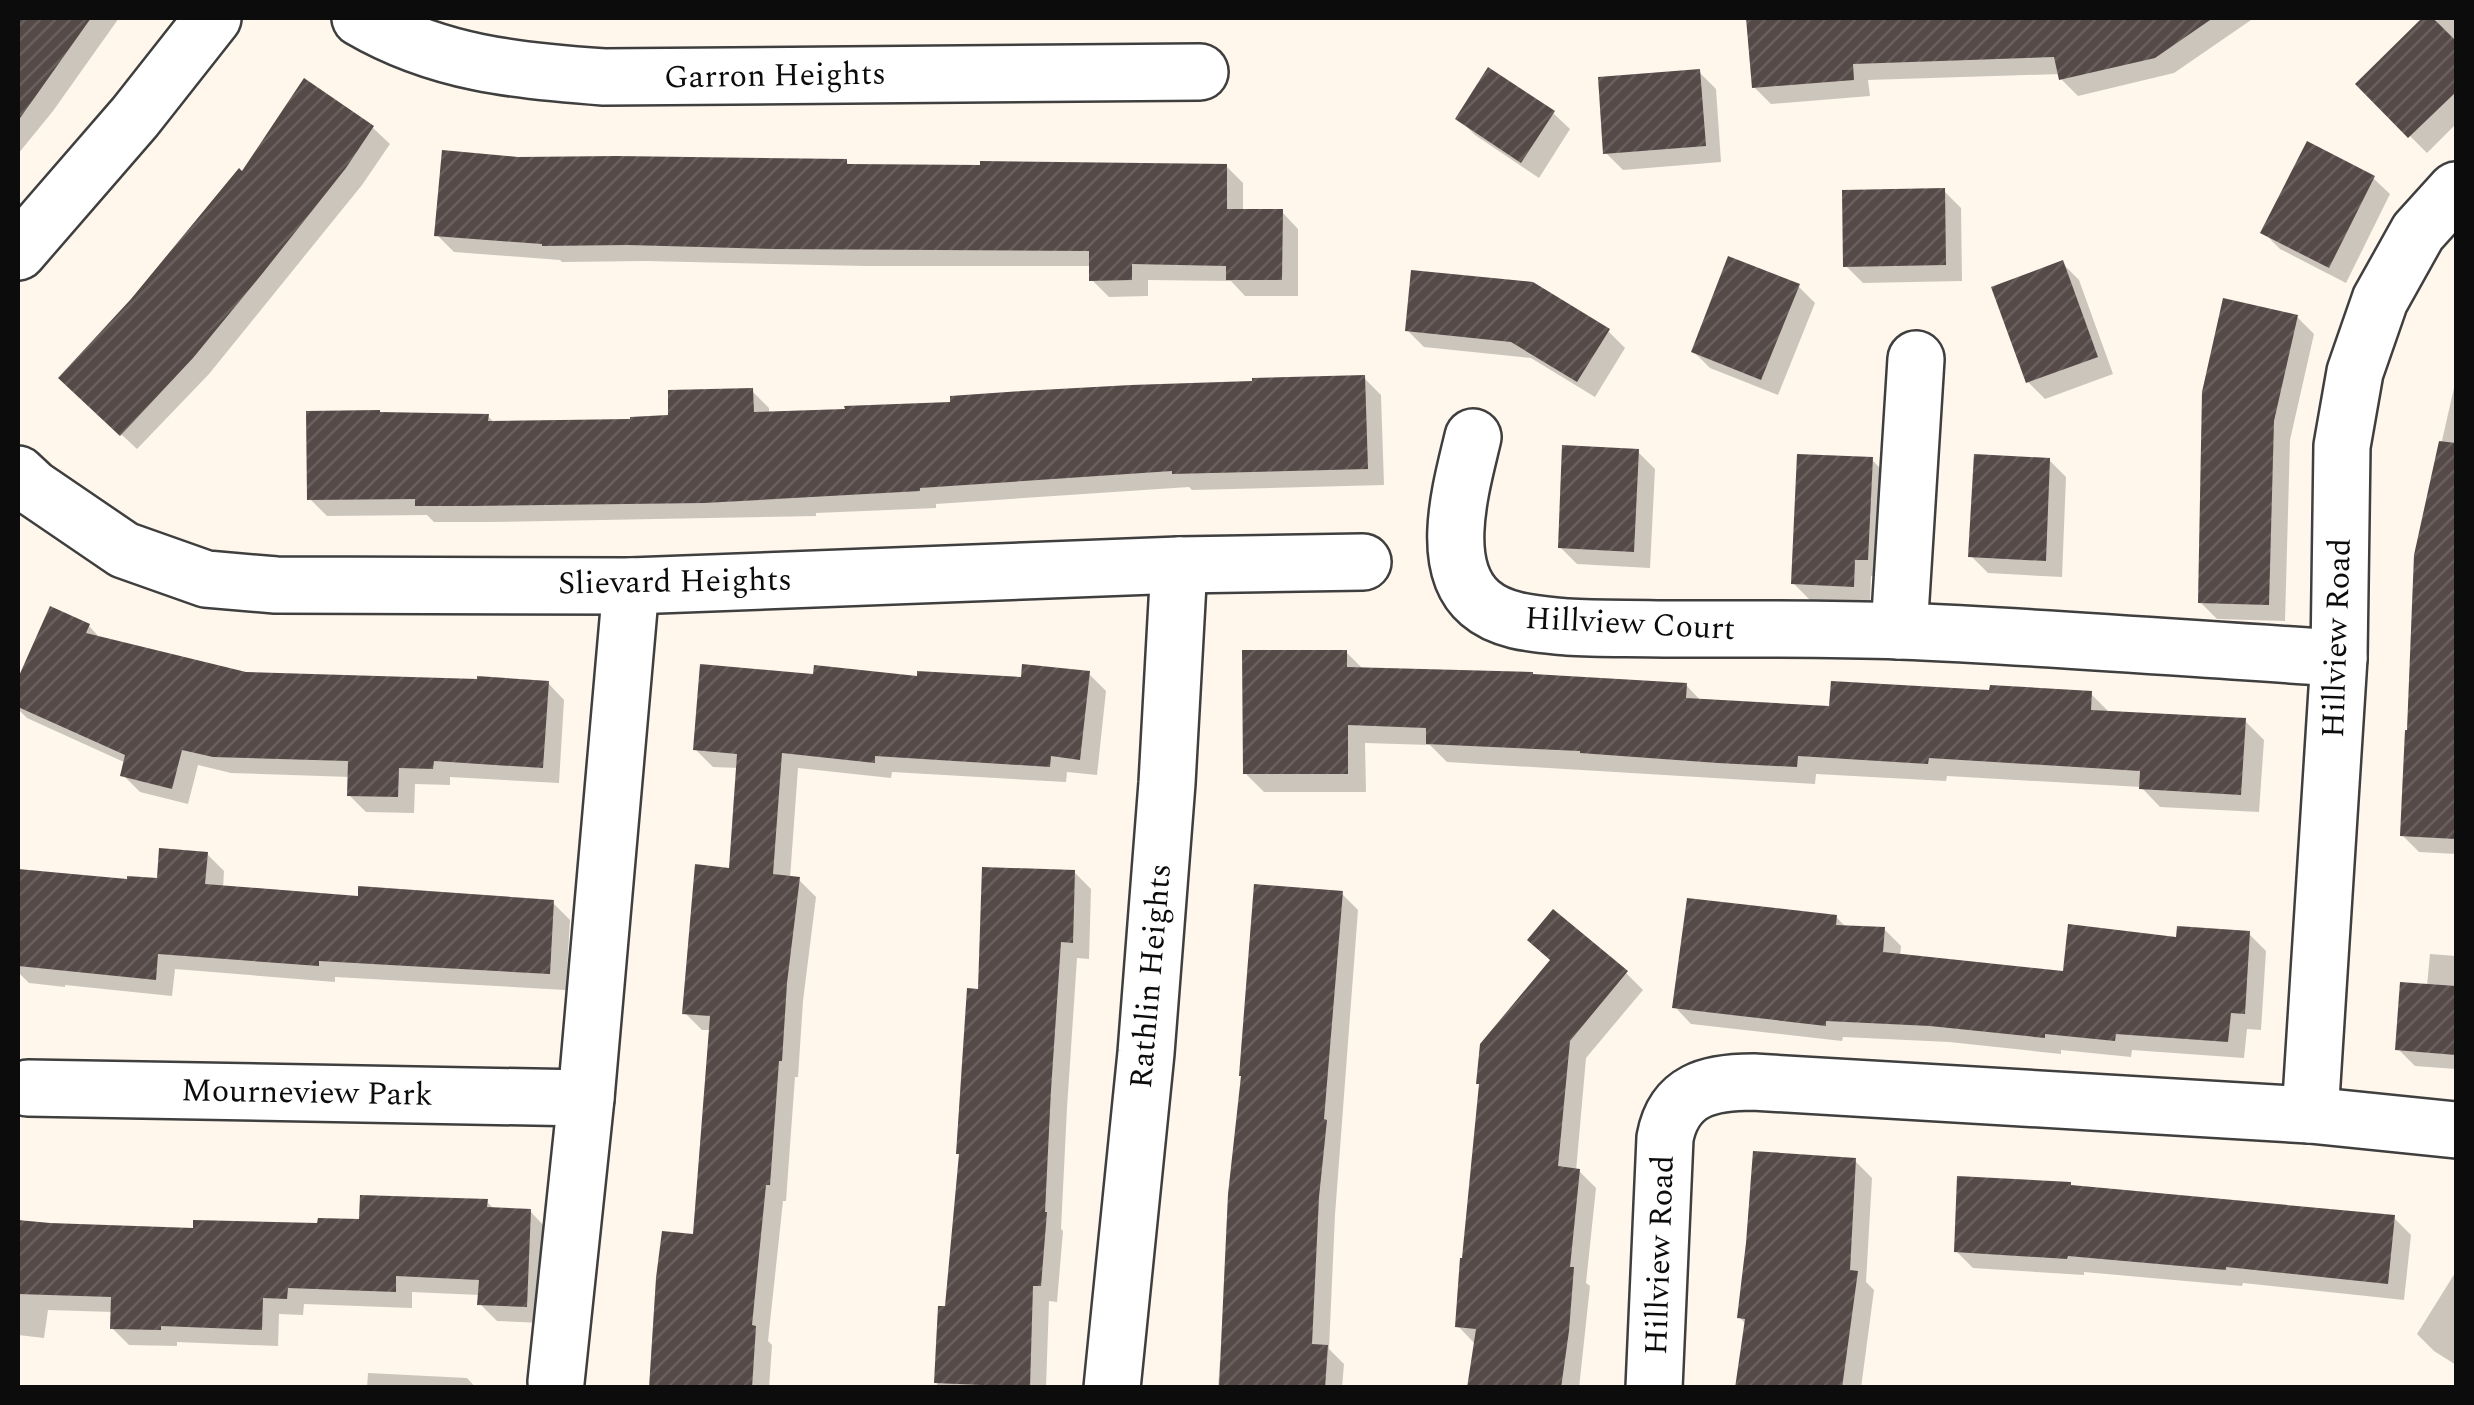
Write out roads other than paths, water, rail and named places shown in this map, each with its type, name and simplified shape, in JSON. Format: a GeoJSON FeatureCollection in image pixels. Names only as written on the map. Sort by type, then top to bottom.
{"type":"FeatureCollection","features":[{"type":"Feature","properties":{"kind":"street"},"geometry":{"type":"LineString","coordinates":[[18,252],[135,118],[212,18]]}},
{"type":"Feature","properties":{"kind":"street","name":"Garron Heights"},"geometry":{"type":"LineString","coordinates":[[360,18],[418,46],[480,64],[604,77],[1200,72]]}},
{"type":"Feature","properties":{"kind":"street","name":"Hillview Road"},"geometry":{"type":"LineString","coordinates":[[2310,1115],[2338,658],[2342,446],[2356,372],[2380,300],[2418,232],[2456,190]]}},
{"type":"Feature","properties":{"kind":"street"},"geometry":{"type":"LineString","coordinates":[[1898,631],[1916,359]]}},
{"type":"Feature","properties":{"kind":"street","name":"Hillview Court"},"geometry":{"type":"LineString","coordinates":[[1473,437],[1460,494],[1456,550],[1469,592],[1499,615],[1569,627],[1898,631],[2338,658]]}},
{"type":"Feature","properties":{"kind":"street","name":"Slievard Heights"},"geometry":{"type":"LineString","coordinates":[[18,474],[124,550],[206,580],[276,585],[631,586],[1179,564],[1363,562]]}},
{"type":"Feature","properties":{"kind":"street","name":"Rathlin Heights"},"geometry":{"type":"LineString","coordinates":[[1112,1388],[1146,1053],[1179,564]]}},
{"type":"Feature","properties":{"kind":"street"},"geometry":{"type":"LineString","coordinates":[[556,1382],[586,1098],[631,586]]}},
{"type":"Feature","properties":{"kind":"street","name":"Hillview Road"},"geometry":{"type":"LineString","coordinates":[[1654,1388],[1665,1138],[1677,1108],[1700,1090],[1728,1082],[1753,1082],[2310,1115],[2456,1130]]}},
{"type":"Feature","properties":{"kind":"street","name":"Mourneview Park"},"geometry":{"type":"LineString","coordinates":[[28,1088],[586,1098]]}}]}
